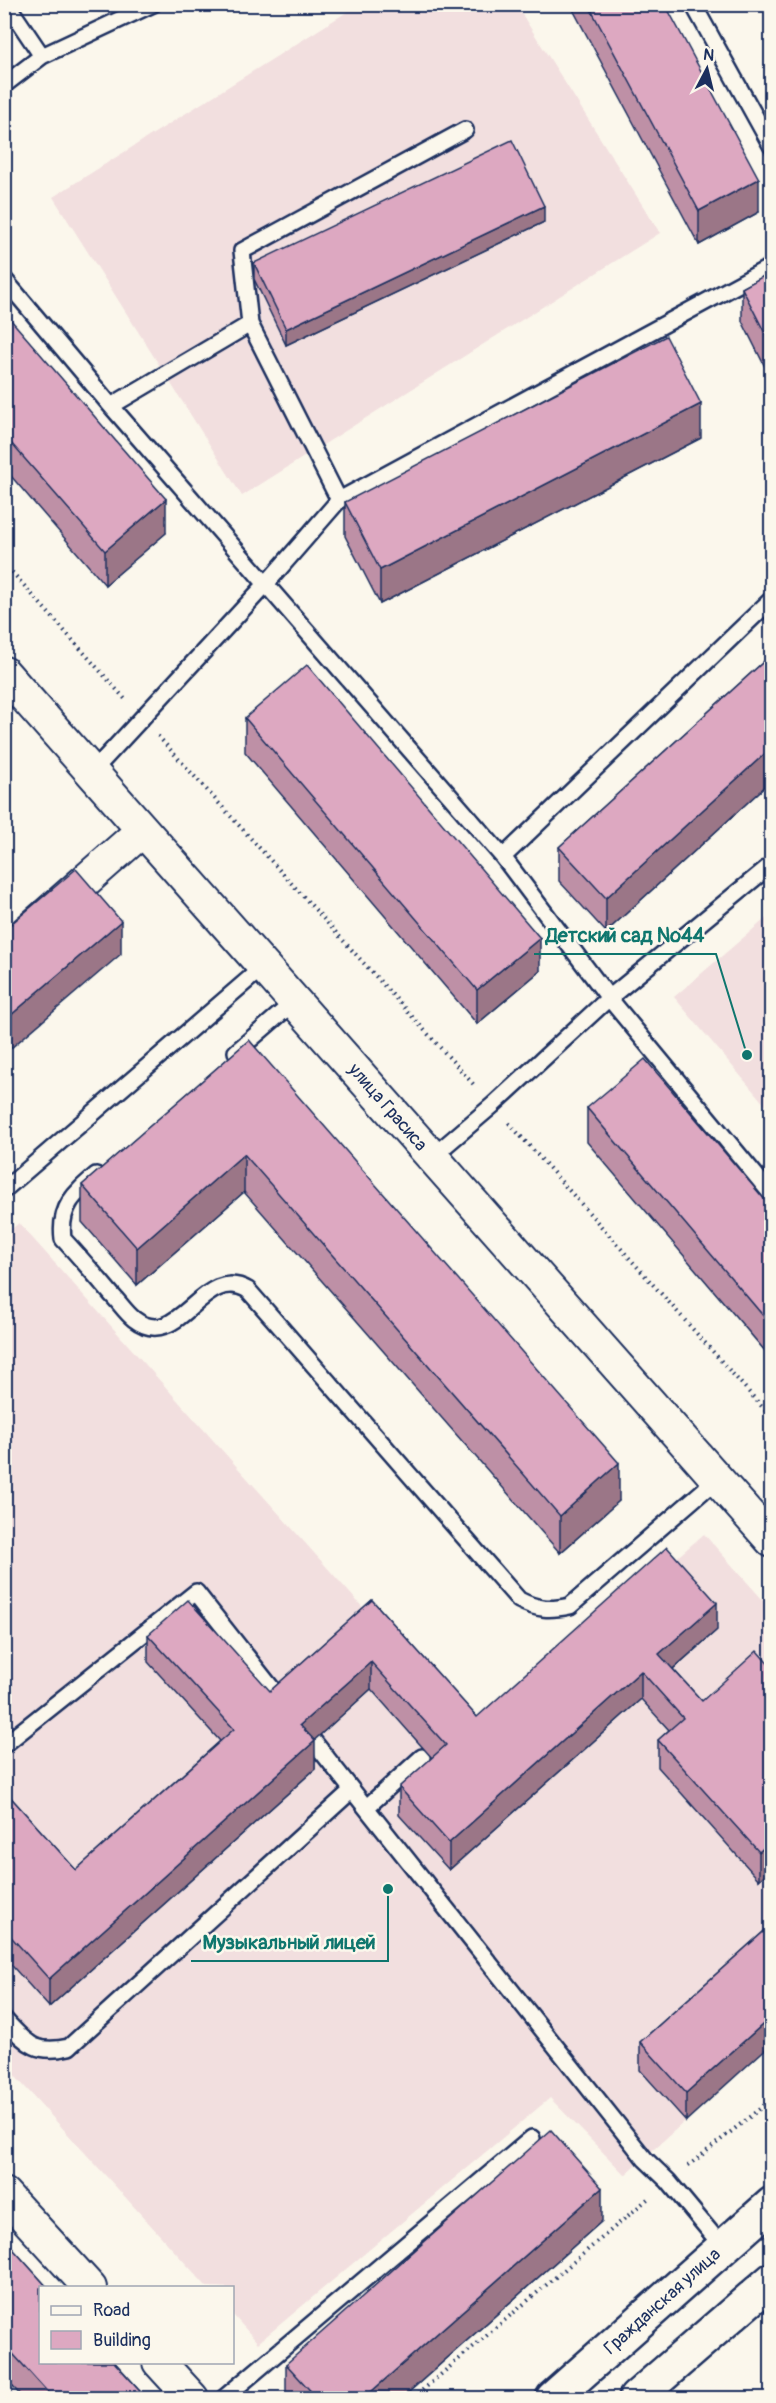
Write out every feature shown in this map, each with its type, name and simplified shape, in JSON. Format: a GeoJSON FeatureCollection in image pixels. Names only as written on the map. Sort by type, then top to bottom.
{"type":"FeatureCollection","features":[{"type":"Feature","properties":{"kind":"main road","name":"Гражданская улица"},"geometry":{"type":"LineString","coordinates":[[553,2398],[771,2204]]}},
{"type":"Feature","properties":{"kind":"main road"},"geometry":{"type":"LineString","coordinates":[[636,2398],[771,2280]]}},
{"type":"Feature","properties":{"kind":"street","name":"улица Грасиса"},"geometry":{"type":"LineString","coordinates":[[4,673],[771,1540]]}},
{"type":"Feature","properties":{"kind":"street"},"geometry":{"type":"LineString","coordinates":[[4,951],[143,830]]}},
{"type":"Feature","properties":{"kind":"street"},"geometry":{"type":"LineString","coordinates":[[4,2194],[88,2286]]}},
{"type":"Feature","properties":{"kind":"street"},"geometry":{"type":"LineString","coordinates":[[161,2364],[192,2398]]}},
{"type":"Feature","properties":{"kind":"lane"},"geometry":{"type":"LineString","coordinates":[[7,4],[42,56]]}},
{"type":"Feature","properties":{"kind":"lane"},"geometry":{"type":"LineString","coordinates":[[4,85],[42,56],[153,4]]}},
{"type":"Feature","properties":{"kind":"lane"},"geometry":{"type":"LineString","coordinates":[[693,4],[771,147]]}},
{"type":"Feature","properties":{"kind":"lane"},"geometry":{"type":"LineString","coordinates":[[339,500],[250,324],[242,251],[465,130]]}},
{"type":"Feature","properties":{"kind":"lane"},"geometry":{"type":"LineString","coordinates":[[92,772],[266,584],[339,500],[771,266]]}},
{"type":"Feature","properties":{"kind":"lane"},"geometry":{"type":"LineString","coordinates":[[4,279],[111,406],[503,857],[609,998],[771,1195]]}},
{"type":"Feature","properties":{"kind":"lane"},"geometry":{"type":"LineString","coordinates":[[111,406],[250,324]]}},
{"type":"Feature","properties":{"kind":"lane"},"geometry":{"type":"LineString","coordinates":[[503,857],[771,598]]}},
{"type":"Feature","properties":{"kind":"lane"},"geometry":{"type":"LineString","coordinates":[[432,1157],[493,1105],[609,998],[771,864]]}},
{"type":"Feature","properties":{"kind":"lane"},"geometry":{"type":"LineString","coordinates":[[4,1190],[264,966]]}},
{"type":"Feature","properties":{"kind":"lane"},"geometry":{"type":"LineString","coordinates":[[223,1064],[295,1001]]}},
{"type":"Feature","properties":{"kind":"lane"},"geometry":{"type":"LineString","coordinates":[[106,1166],[71,1197],[62,1216],[63,1239],[134,1319],[153,1326],[163,1325],[178,1319],[219,1285],[235,1284],[248,1290],[519,1600],[534,1608],[548,1610],[570,1606],[717,1479]]}},
{"type":"Feature","properties":{"kind":"lane"},"geometry":{"type":"LineString","coordinates":[[4,1745],[196,1592],[645,2159],[668,2181],[722,2246]]}},
{"type":"Feature","properties":{"kind":"lane"},"geometry":{"type":"LineString","coordinates":[[367,1807],[423,1757]]}},
{"type":"Feature","properties":{"kind":"lane"},"geometry":{"type":"LineString","coordinates":[[4,2019],[27,2043],[50,2051],[69,2047],[352,1790]]}},
{"type":"Feature","properties":{"kind":"lane"},"geometry":{"type":"LineString","coordinates":[[224,2398],[532,2138]]}},
{"type":"Feature","properties":{"kind":"path"},"geometry":{"type":"LineString","coordinates":[[4,563],[493,1105],[771,1418]]}},
{"type":"Feature","properties":{"kind":"path"},"geometry":{"type":"LineString","coordinates":[[413,2398],[668,2181],[771,2099]]}},
{"type":"Feature","properties":{"kind":"shaded area"},"geometry":{"type":"Polygon","coordinates":[[[358,5],[516,5],[660,233],[242,496],[53,197],[358,5]]]}},
{"type":"Feature","properties":{"kind":"shaded area"},"geometry":{"type":"Polygon","coordinates":[[[771,914],[771,1112],[674,997],[771,914]]]}},
{"type":"Feature","properties":{"kind":"shaded area"},"geometry":{"type":"Polygon","coordinates":[[[19,1223],[475,1733],[704,1534],[771,1609],[771,2044],[625,2175],[550,2098],[258,2343],[234,2316],[234,2286],[206,2286],[5,2065],[4,1235],[19,1223]]]}},
{"type":"Feature","properties":{"kind":"building"},"geometry":{"type":"Polygon","coordinates":[[[588,4],[665,4],[759,179],[699,211],[588,4]]]}},
{"type":"Feature","properties":{"kind":"building"},"geometry":{"type":"Polygon","coordinates":[[[512,140],[544,206],[286,329],[254,263],[512,140]]]}},
{"type":"Feature","properties":{"kind":"building"},"geometry":{"type":"Polygon","coordinates":[[[771,272],[771,345],[742,288],[771,272]]]}},
{"type":"Feature","properties":{"kind":"building"},"geometry":{"type":"Polygon","coordinates":[[[4,312],[166,499],[105,551],[4,435],[4,312]]]}},
{"type":"Feature","properties":{"kind":"building"},"geometry":{"type":"Polygon","coordinates":[[[666,336],[701,404],[380,570],[345,502],[666,336]]]}},
{"type":"Feature","properties":{"kind":"building"},"geometry":{"type":"Polygon","coordinates":[[[771,655],[771,748],[606,898],[559,847],[771,655]]]}},
{"type":"Feature","properties":{"kind":"building"},"geometry":{"type":"Polygon","coordinates":[[[307,665],[540,938],[477,990],[245,718],[307,665]]]}},
{"type":"Feature","properties":{"kind":"building"},"geometry":{"type":"Polygon","coordinates":[[[76,869],[121,921],[4,1021],[4,930],[76,869]]]}},
{"type":"Feature","properties":{"kind":"building"},"geometry":{"type":"Polygon","coordinates":[[[249,1040],[619,1463],[560,1516],[244,1154],[137,1248],[82,1185],[249,1040]]]}},
{"type":"Feature","properties":{"kind":"building"},"geometry":{"type":"Polygon","coordinates":[[[645,1059],[771,1207],[771,1325],[587,1108],[645,1059]]]}},
{"type":"Feature","properties":{"kind":"building"},"geometry":{"type":"Polygon","coordinates":[[[667,1547],[717,1603],[659,1654],[702,1701],[757,1651],[771,1667],[771,1841],[759,1852],[658,1740],[683,1718],[641,1671],[449,1843],[399,1787],[446,1745],[371,1662],[300,1725],[315,1741],[49,1979],[4,1929],[4,1790],[76,1870],[234,1729],[148,1635],[188,1600],[270,1691],[372,1600],[477,1717],[667,1547]]]}},
{"type":"Feature","properties":{"kind":"building"},"geometry":{"type":"Polygon","coordinates":[[[771,1925],[771,2017],[686,2093],[640,2042],[771,1925]]]}},
{"type":"Feature","properties":{"kind":"building"},"geometry":{"type":"Polygon","coordinates":[[[551,2130],[602,2188],[364,2398],[317,2398],[286,2364],[551,2130]]]}},
{"type":"Feature","properties":{"kind":"building"},"geometry":{"type":"Polygon","coordinates":[[[4,2239],[46,2286],[39,2286],[39,2364],[116,2364],[147,2398],[53,2398],[4,2344],[4,2239]]]}},
{"type":"Feature","properties":{"kind":"place","name":"Детский сад №44"},"geometry":{"type":"Point","coordinates":[747,1055]}},
{"type":"Feature","properties":{"kind":"place","name":"Музыкальный лицей"},"geometry":{"type":"Point","coordinates":[388,1889]}}]}
